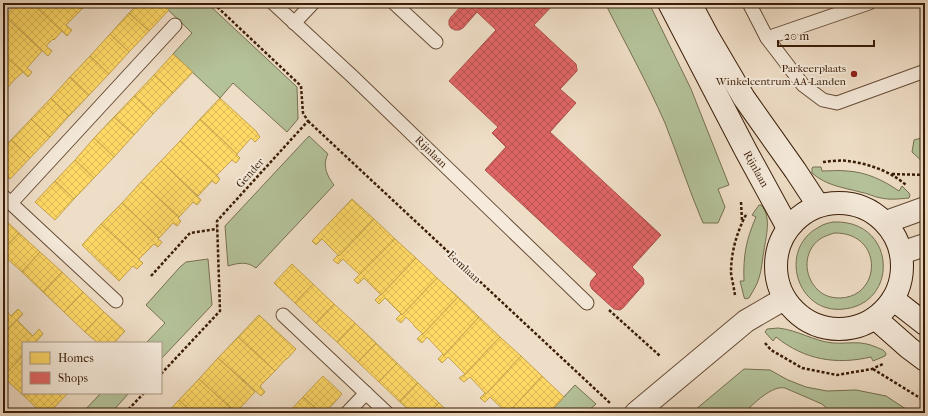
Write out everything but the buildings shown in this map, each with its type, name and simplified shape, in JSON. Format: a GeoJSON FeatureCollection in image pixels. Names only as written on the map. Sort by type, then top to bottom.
{"type":"FeatureCollection","features":[{"type":"Feature","properties":{"kind":"street","name":"Rijnlaan"},"geometry":{"type":"LineString","coordinates":[[670,3],[746,151],[788,228]]}},
{"type":"Feature","properties":{"kind":"street"},"geometry":{"type":"LineString","coordinates":[[690,3],[706,35],[744,98],[818,205]]}},
{"type":"Feature","properties":{"kind":"street"},"geometry":{"type":"LineString","coordinates":[[842,202],[855,204],[866,208],[877,214],[886,222],[896,237],[903,265],[899,288],[885,310],[865,324],[842,329],[831,329],[810,322],[791,308],[784,299],[779,288],[775,263],[777,251],[782,239],[796,218],[818,205],[842,202]]}},
{"type":"Feature","properties":{"kind":"street"},"geometry":{"type":"LineString","coordinates":[[886,222],[925,208]]}},
{"type":"Feature","properties":{"kind":"street"},"geometry":{"type":"LineString","coordinates":[[901,253],[925,245]]}},
{"type":"Feature","properties":{"kind":"street"},"geometry":{"type":"LineString","coordinates":[[636,413],[746,321],[784,299]]}},
{"type":"Feature","properties":{"kind":"street"},"geometry":{"type":"LineString","coordinates":[[893,299],[925,324]]}},
{"type":"Feature","properties":{"kind":"street"},"geometry":{"type":"LineString","coordinates":[[875,318],[917,354]]}},
{"type":"Feature","properties":{"kind":"lane","name":"Rijnlaan"},"geometry":{"type":"LineString","coordinates":[[273,3],[353,77],[587,304]]}},
{"type":"Feature","properties":{"kind":"lane"},"geometry":{"type":"LineString","coordinates":[[294,23],[313,3]]}},
{"type":"Feature","properties":{"kind":"lane"},"geometry":{"type":"LineString","coordinates":[[394,3],[436,42]]}},
{"type":"Feature","properties":{"kind":"lane"},"geometry":{"type":"LineString","coordinates":[[749,3],[767,38],[803,85],[823,100],[837,103],[925,71]]}},
{"type":"Feature","properties":{"kind":"lane"},"geometry":{"type":"LineString","coordinates":[[767,38],[869,3]]}},
{"type":"Feature","properties":{"kind":"lane"},"geometry":{"type":"LineString","coordinates":[[116,301],[7,199],[175,26]]}},
{"type":"Feature","properties":{"kind":"lane"},"geometry":{"type":"LineString","coordinates":[[283,315],[387,413]]}},
{"type":"Feature","properties":{"kind":"lane"},"geometry":{"type":"LineString","coordinates":[[347,413],[366,393]]}},
{"type":"Feature","properties":{"kind":"path"},"geometry":{"type":"LineString","coordinates":[[213,3],[301,86],[303,113],[308,121]]}},
{"type":"Feature","properties":{"kind":"path","name":"Gender"},"geometry":{"type":"LineString","coordinates":[[162,373],[220,311],[217,221],[308,121]]}},
{"type":"Feature","properties":{"kind":"path","name":"Eemlaan"},"geometry":{"type":"LineString","coordinates":[[308,121],[611,404]]}},
{"type":"Feature","properties":{"kind":"path"},"geometry":{"type":"LineString","coordinates":[[891,174],[925,175]]}},
{"type":"Feature","properties":{"kind":"path"},"geometry":{"type":"LineString","coordinates":[[742,221],[733,246],[731,273],[736,300],[746,321],[771,350],[802,368],[837,375],[872,369],[891,360],[917,354]]}},
{"type":"Feature","properties":{"kind":"path"},"geometry":{"type":"LineString","coordinates":[[151,276],[190,233],[217,228]]}},
{"type":"Feature","properties":{"kind":"path"},"geometry":{"type":"LineString","coordinates":[[587,304],[605,306],[681,375]]}},
{"type":"Feature","properties":{"kind":"path"},"geometry":{"type":"LineString","coordinates":[[872,369],[925,401]]}},
{"type":"Feature","properties":{"kind":"path"},"geometry":{"type":"LineString","coordinates":[[125,413],[143,394]]}},
{"type":"Feature","properties":{"kind":"green space"},"geometry":{"type":"Polygon","coordinates":[[[161,3],[207,3],[297,87],[298,119],[287,132],[233,83],[220,98],[173,54],[192,33],[161,3]]]}},
{"type":"Feature","properties":{"kind":"green space"},"geometry":{"type":"Polygon","coordinates":[[[605,3],[649,3],[691,89],[729,185],[718,189],[725,207],[718,223],[703,223],[665,123],[605,3]]]}},
{"type":"Feature","properties":{"kind":"green space"},"geometry":{"type":"Polygon","coordinates":[[[309,136],[328,154],[325,166],[329,178],[334,185],[256,268],[249,264],[242,263],[228,266],[225,226],[309,136]]]}},
{"type":"Feature","properties":{"kind":"green space"},"geometry":{"type":"Polygon","coordinates":[[[925,137],[925,164],[912,152],[914,140],[925,137]]]}},
{"type":"Feature","properties":{"kind":"green space"},"geometry":{"type":"Polygon","coordinates":[[[813,167],[821,167],[822,171],[844,171],[868,175],[887,183],[899,191],[902,186],[910,195],[909,198],[884,199],[835,186],[823,181],[812,173],[813,167]]]}},
{"type":"Feature","properties":{"kind":"green space"},"geometry":{"type":"Polygon","coordinates":[[[759,205],[761,205],[766,215],[767,233],[758,281],[749,298],[745,299],[740,281],[744,281],[746,248],[756,217],[752,215],[759,205]]]}},
{"type":"Feature","properties":{"kind":"green space"},"geometry":{"type":"Polygon","coordinates":[[[833,222],[854,225],[869,233],[879,247],[883,262],[882,278],[875,292],[862,303],[844,309],[828,308],[814,302],[804,291],[798,278],[796,264],[799,250],[806,237],[824,224],[833,222]],[[834,233],[823,237],[814,244],[808,257],[808,271],[813,284],[823,294],[834,298],[854,295],[864,287],[870,277],[872,265],[869,253],[862,243],[850,235],[834,233]]]}},
{"type":"Feature","properties":{"kind":"green space"},"geometry":{"type":"Polygon","coordinates":[[[208,259],[212,305],[162,358],[162,342],[147,342],[165,323],[146,305],[186,262],[208,259]]]}},
{"type":"Feature","properties":{"kind":"green space"},"geometry":{"type":"Polygon","coordinates":[[[778,328],[826,342],[860,343],[870,345],[882,349],[886,354],[885,356],[873,361],[871,357],[845,360],[821,359],[798,351],[776,337],[773,341],[765,332],[767,329],[778,328]]]}},
{"type":"Feature","properties":{"kind":"green space"},"geometry":{"type":"Polygon","coordinates":[[[744,369],[770,370],[788,380],[806,387],[827,391],[856,390],[886,396],[912,413],[832,413],[822,404],[785,388],[780,388],[774,389],[763,396],[744,413],[696,413],[695,410],[744,369]]]}},
{"type":"Feature","properties":{"kind":"green space"},"geometry":{"type":"Polygon","coordinates":[[[575,385],[596,404],[586,413],[549,413],[575,385]]]}},
{"type":"Feature","properties":{"kind":"green space"},"geometry":{"type":"Polygon","coordinates":[[[100,394],[128,394],[111,413],[82,413],[100,394]]]}},
{"type":"Feature","properties":{"kind":"place","name":"Parkeerplaats Winkelcentrum AA-Landen"},"geometry":{"type":"Point","coordinates":[854,74]}}]}
